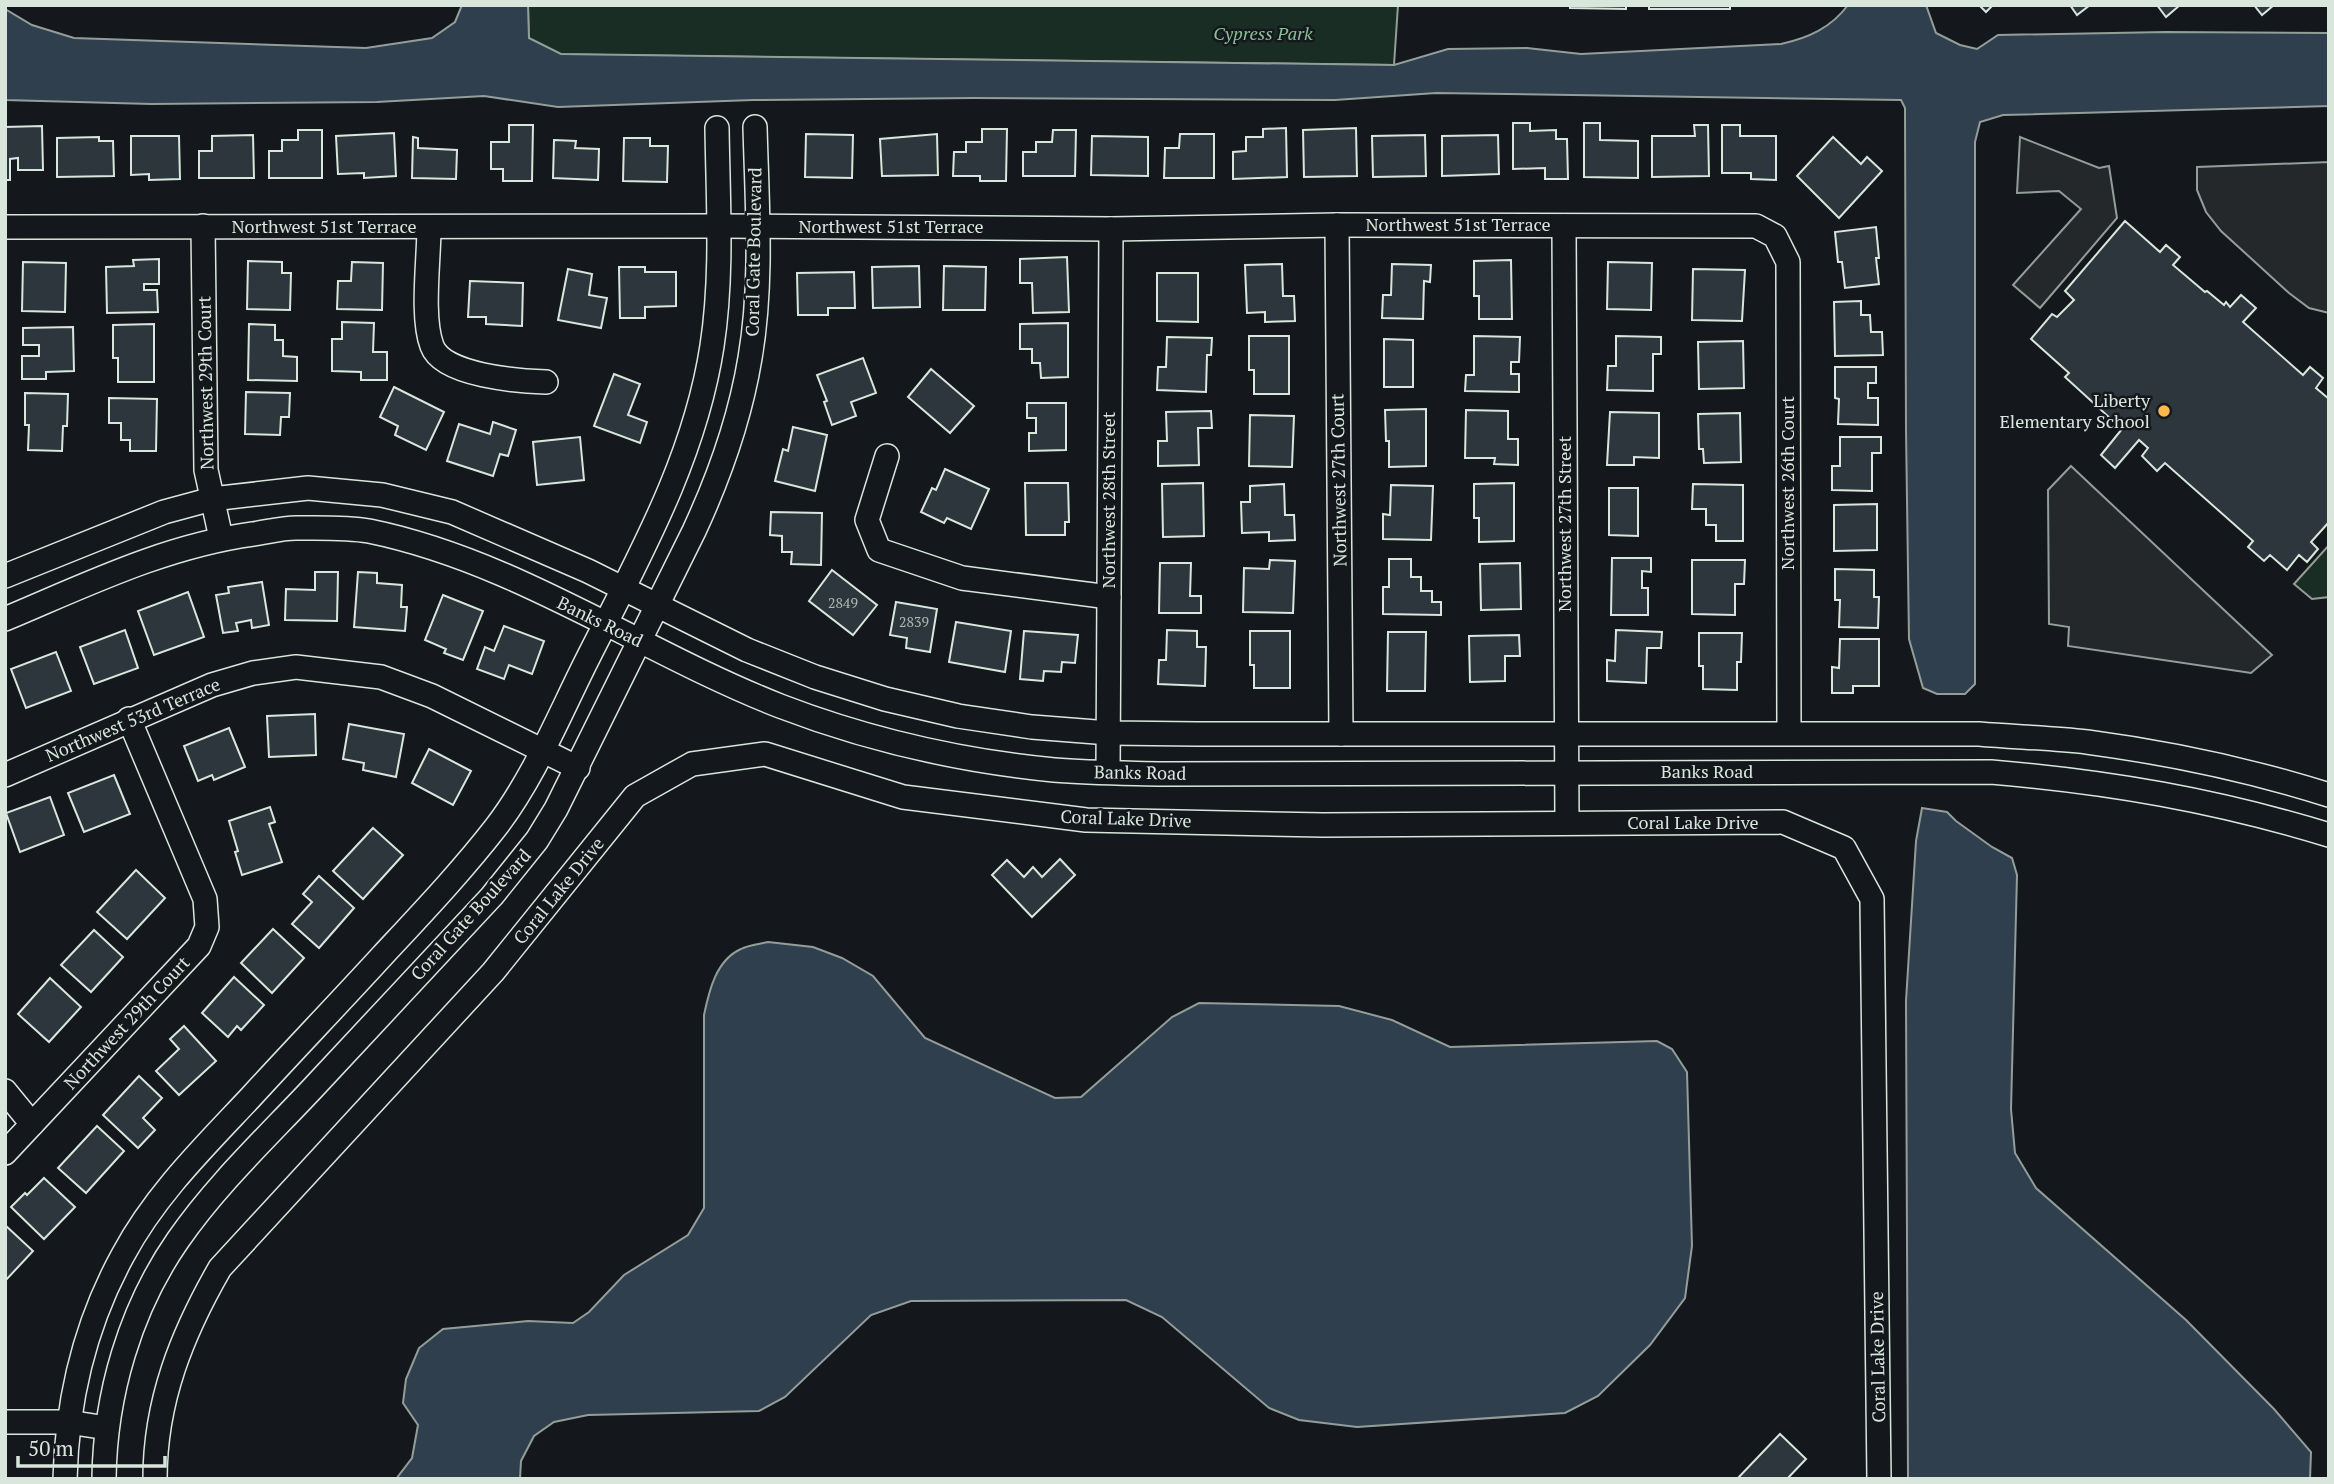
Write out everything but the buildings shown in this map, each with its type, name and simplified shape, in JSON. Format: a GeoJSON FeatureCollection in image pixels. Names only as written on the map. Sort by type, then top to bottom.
{"type":"FeatureCollection","features":[{"type":"Feature","properties":{"kind":"street","name":"Coral Gate Boulevard"},"geometry":{"type":"LineString","coordinates":[[104,1479],[107,1428],[119,1370],[134,1325],[158,1270],[178,1240],[223,1184],[516,869],[556,810],[578,768],[710,497],[735,429],[748,369],[755,315],[758,226],[755,127]]}},
{"type":"Feature","properties":{"kind":"street","name":"Coral Gate Boulevard"},"geometry":{"type":"LineString","coordinates":[[65,1479],[68,1422],[82,1354],[99,1304],[122,1255],[141,1223],[186,1167],[454,879],[499,823],[520,793],[674,483],[698,414],[713,344],[719,226],[717,128]]}},
{"type":"Feature","properties":{"kind":"street","name":"Northwest 51st Terrace"},"geometry":{"type":"LineString","coordinates":[[5,227],[758,226],[1111,229],[1337,225],[1756,226],[1775,236]]}},
{"type":"Feature","properties":{"kind":"street","name":"Northwest 27th Court"},"geometry":{"type":"LineString","coordinates":[[1337,225],[1341,734]]}},
{"type":"Feature","properties":{"kind":"street","name":"Northwest 29th Court"},"geometry":{"type":"LineString","coordinates":[[203,226],[206,470],[221,538]]}},
{"type":"Feature","properties":{"kind":"street","name":"Northwest 27th Street"},"geometry":{"type":"LineString","coordinates":[[1564,226],[1567,823]]}},
{"type":"Feature","properties":{"kind":"street"},"geometry":{"type":"LineString","coordinates":[[429,227],[426,324],[432,349],[456,368],[512,381],[546,382]]}},
{"type":"Feature","properties":{"kind":"street","name":"Northwest 28th Street"},"geometry":{"type":"LineString","coordinates":[[1108,772],[1111,229]]}},
{"type":"Feature","properties":{"kind":"street","name":"Northwest 26th Court"},"geometry":{"type":"LineString","coordinates":[[1775,236],[1788,261],[1789,733]]}},
{"type":"Feature","properties":{"kind":"street"},"geometry":{"type":"LineString","coordinates":[[887,456],[867,520],[880,550],[962,578],[1109,597]]}},
{"type":"Feature","properties":{"kind":"street"},"geometry":{"type":"LineString","coordinates":[[5,576],[164,512],[212,499],[308,488],[382,495],[452,512],[588,571],[747,650],[816,677],[885,699],[958,716],[1032,727],[1109,733],[1979,734],[2084,742],[2156,752],[2228,767],[2329,795]]}},
{"type":"Feature","properties":{"kind":"street","name":"Banks Road"},"geometry":{"type":"LineString","coordinates":[[5,619],[117,572],[185,547],[221,538],[292,528],[366,531],[449,553],[505,576],[716,679],[782,706],[912,746],[983,760],[1055,770],[1108,772],[1978,772],[2064,778],[2137,788],[2210,802],[2329,835]]}},
{"type":"Feature","properties":{"kind":"street","name":"Northwest 53rd Terrace"},"geometry":{"type":"LineString","coordinates":[[5,775],[212,685],[253,673],[296,667],[381,677],[432,695],[578,768]]}},
{"type":"Feature","properties":{"kind":"street","name":"Northwest 29th Court"},"geometry":{"type":"LineString","coordinates":[[5,1153],[199,946],[207,927],[205,899],[129,719]]}},
{"type":"Feature","properties":{"kind":"street","name":"Coral Lake Drive"},"geometry":{"type":"LineString","coordinates":[[155,1479],[158,1426],[171,1374],[192,1318],[220,1268],[493,972],[635,796],[692,764],[765,754],[903,797],[1086,820],[1323,824],[1783,822],[1843,848],[1872,899],[1879,1479]]}},
{"type":"Feature","properties":{"kind":"street"},"geometry":{"type":"LineString","coordinates":[[5,1091],[32,1124]]}},
{"type":"Feature","properties":{"kind":"street"},"geometry":{"type":"LineString","coordinates":[[5,1422],[68,1422],[107,1428]]}},
{"type":"Feature","properties":{"kind":"green space","name":"Cypress Park"},"geometry":{"type":"Polygon","coordinates":[[[528,5],[1398,5],[1394,65],[529,54],[528,5]]]}},
{"type":"Feature","properties":{"kind":"green space"},"geometry":{"type":"Polygon","coordinates":[[[2329,545],[2329,597],[2312,599],[2294,584],[2329,545]]]}},
{"type":"Feature","properties":{"kind":"shaded area"},"geometry":{"type":"Polygon","coordinates":[[[2020,137],[2099,168],[2109,166],[2117,218],[2040,308],[2013,285],[2081,209],[2059,191],[2017,193],[2020,137]]]}},
{"type":"Feature","properties":{"kind":"shaded area"},"geometry":{"type":"Polygon","coordinates":[[[2329,162],[2329,313],[2309,308],[2289,293],[2221,231],[2206,212],[2197,190],[2197,167],[2329,162]]]}},
{"type":"Feature","properties":{"kind":"shaded area"},"geometry":{"type":"Polygon","coordinates":[[[2071,466],[2272,655],[2251,673],[2068,646],[2069,627],[2049,624],[2048,490],[2071,466]]]}},
{"type":"Feature","properties":{"kind":"water"},"geometry":{"type":"Polygon","coordinates":[[[462,5],[528,5],[529,38],[561,54],[1394,65],[1448,49],[1527,48],[1581,54],[1781,44],[1818,31],[1834,20],[1848,5],[1926,5],[1936,33],[1960,45],[1977,49],[1998,35],[2329,33],[2329,106],[2003,115],[1980,122],[1975,142],[1975,684],[1965,694],[1937,694],[1923,688],[1909,639],[1905,108],[1901,100],[1436,93],[1335,100],[973,98],[753,100],[558,107],[484,96],[377,102],[151,104],[5,100],[5,9],[32,25],[74,38],[366,48],[432,38],[455,22],[462,5]]]}},
{"type":"Feature","properties":{"kind":"water"},"geometry":{"type":"Polygon","coordinates":[[[1922,808],[1947,812],[1992,847],[2012,858],[2017,875],[2011,1109],[2015,1153],[2036,1188],[2186,1320],[2274,1409],[2311,1452],[2310,1479],[1908,1479],[1906,1001],[1916,841],[1922,808]]]}},
{"type":"Feature","properties":{"kind":"water"},"geometry":{"type":"Polygon","coordinates":[[[768,942],[813,947],[842,958],[873,976],[925,1038],[1055,1098],[1081,1097],[1172,1017],[1199,1003],[1339,1006],[1392,1020],[1450,1047],[1657,1041],[1672,1049],[1687,1072],[1692,1246],[1685,1298],[1650,1345],[1598,1396],[1565,1413],[1357,1427],[1299,1420],[1269,1408],[1162,1317],[1126,1300],[911,1301],[871,1315],[785,1397],[759,1411],[588,1415],[554,1422],[534,1436],[521,1461],[520,1479],[396,1479],[412,1458],[418,1425],[403,1403],[406,1379],[419,1348],[443,1329],[528,1321],[573,1323],[589,1312],[624,1275],[688,1235],[704,1208],[704,1015],[708,996],[720,968],[732,954],[747,946],[768,942]]]}},
{"type":"Feature","properties":{"kind":"place","name":"Liberty Elementary School"},"geometry":{"type":"Point","coordinates":[2164,411]}}]}
